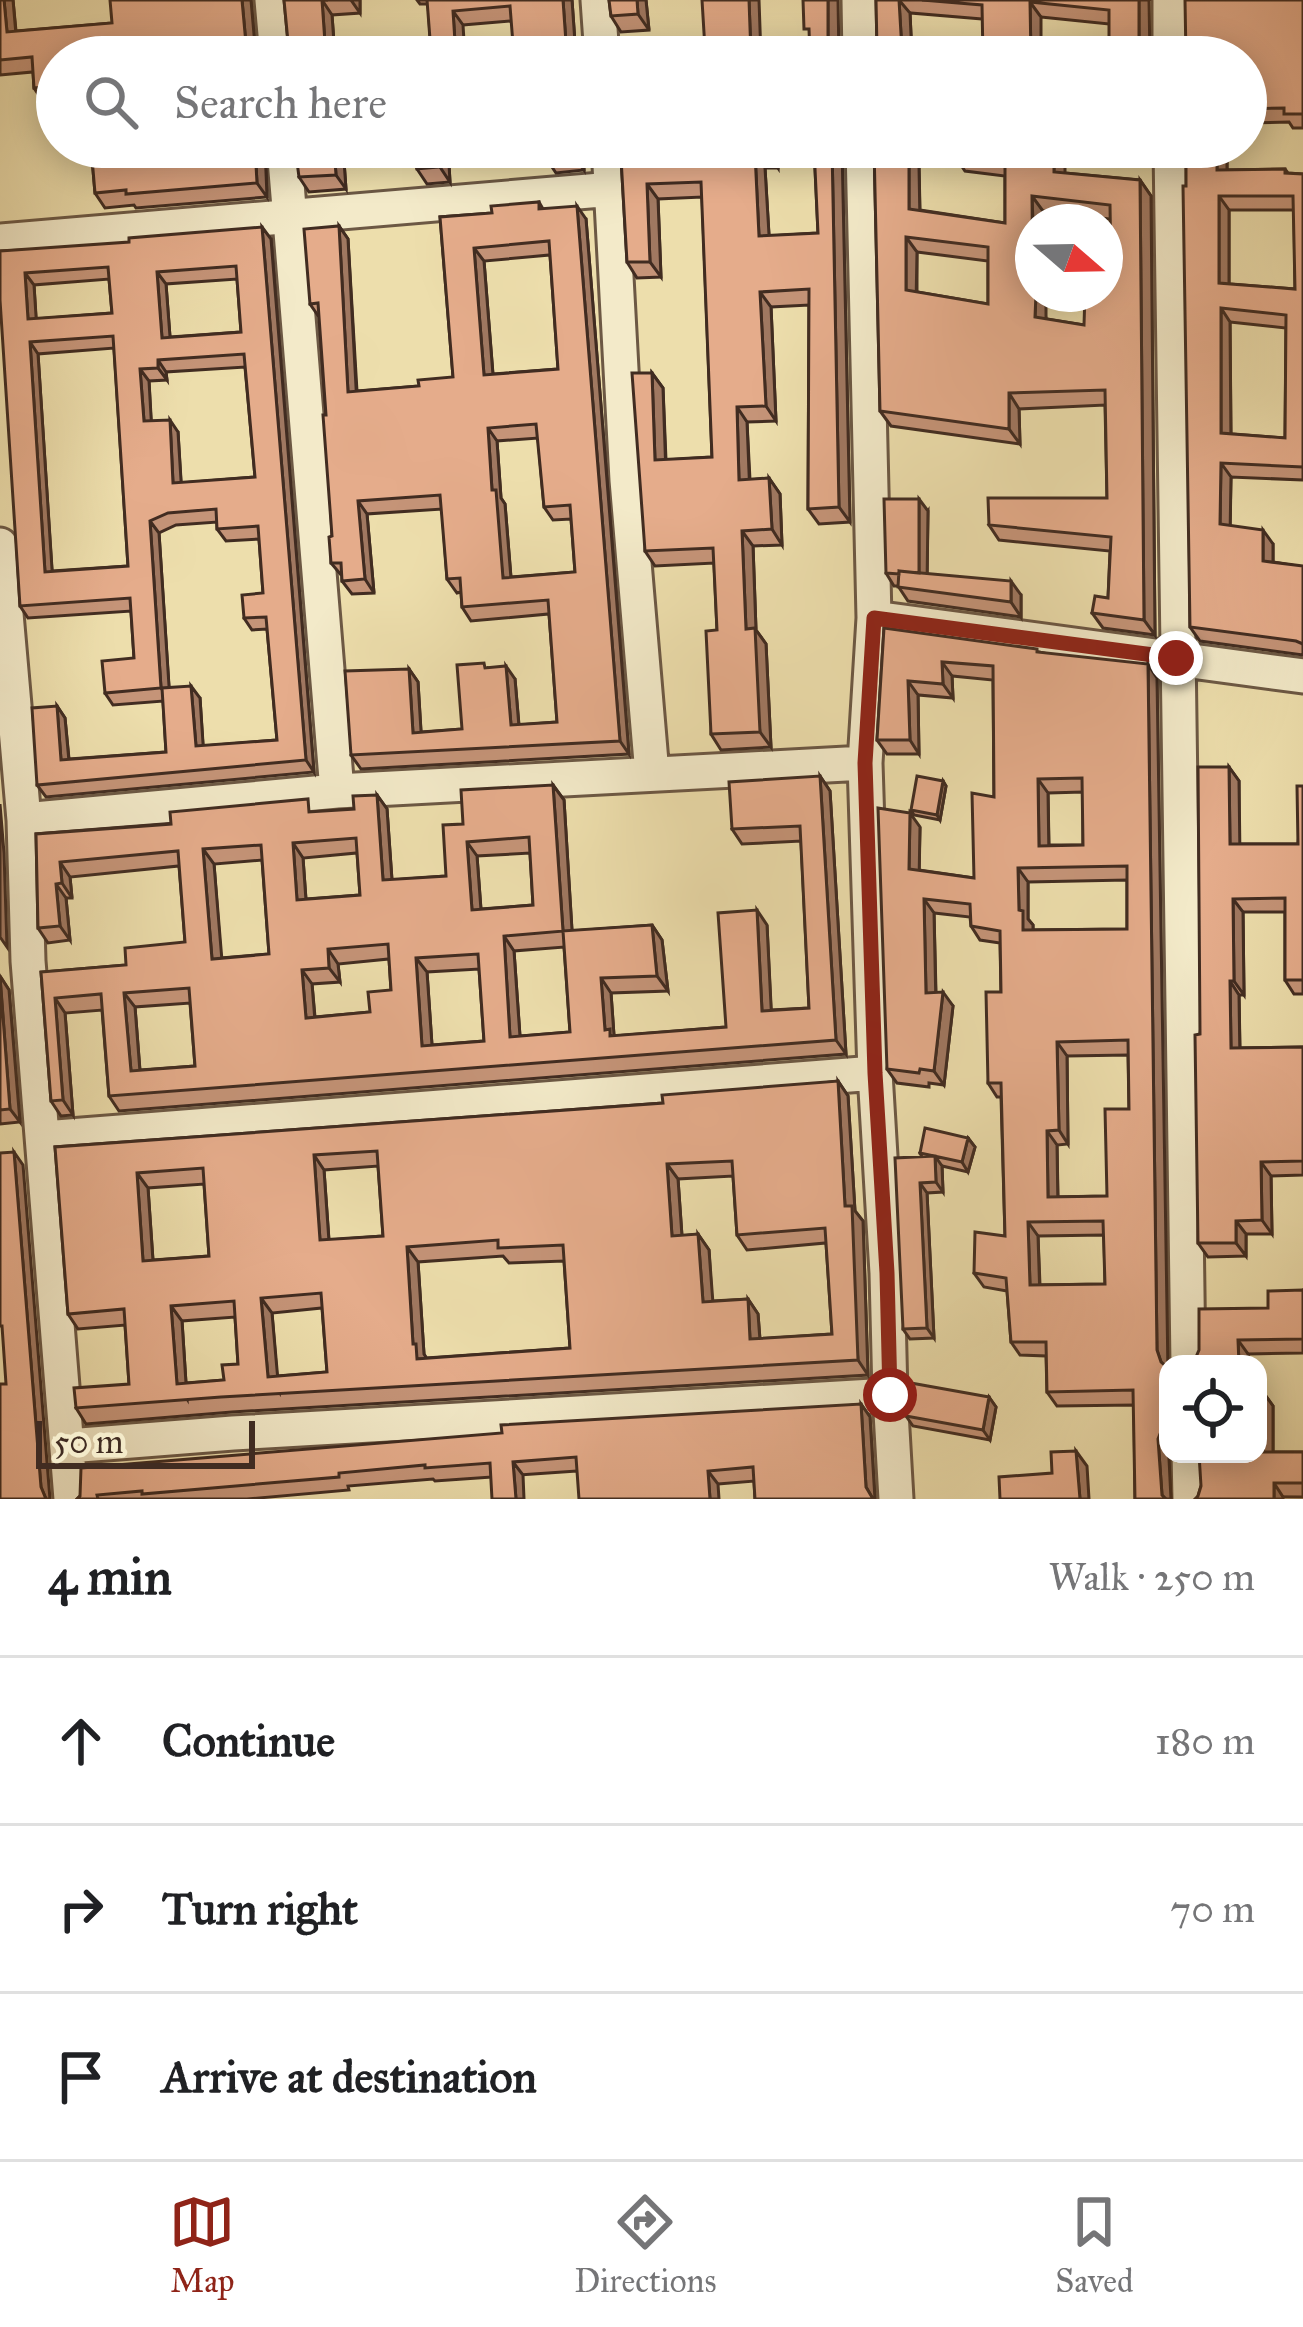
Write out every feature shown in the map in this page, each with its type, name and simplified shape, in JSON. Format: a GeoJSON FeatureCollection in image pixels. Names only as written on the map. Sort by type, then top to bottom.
{"type":"FeatureCollection","features":[{"type":"Feature","properties":{"kind":"street"},"geometry":{"type":"LineString","coordinates":[[272,0],[275,36]]}},
{"type":"Feature","properties":{"kind":"street"},"geometry":{"type":"LineString","coordinates":[[598,0],[601,36]]}},
{"type":"Feature","properties":{"kind":"street"},"geometry":{"type":"LineString","coordinates":[[859,0],[860,36]]}},
{"type":"Feature","properties":{"kind":"street"},"geometry":{"type":"LineString","coordinates":[[1170,0],[1170,36]]}},
{"type":"Feature","properties":{"kind":"street"},"geometry":{"type":"LineString","coordinates":[[286,168],[337,791]]}},
{"type":"Feature","properties":{"kind":"street"},"geometry":{"type":"LineString","coordinates":[[611,168],[627,479],[652,774]]}},
{"type":"Feature","properties":{"kind":"street"},"geometry":{"type":"LineString","coordinates":[[863,168],[874,618],[865,763],[896,1499]]}},
{"type":"Feature","properties":{"kind":"street"},"geometry":{"type":"LineString","coordinates":[[1171,168],[1187,1355]]}},
{"type":"Feature","properties":{"kind":"street"},"geometry":{"type":"LineString","coordinates":[[0,241],[613,189]]}},
{"type":"Feature","properties":{"kind":"street"},"geometry":{"type":"LineString","coordinates":[[0,545],[24,820],[14,962],[44,1138],[71,1499]]}},
{"type":"Feature","properties":{"kind":"street"},"geometry":{"type":"LineString","coordinates":[[874,618],[1303,676]]}},
{"type":"Feature","properties":{"kind":"street"},"geometry":{"type":"LineString","coordinates":[[24,820],[337,791],[865,763]]}},
{"type":"Feature","properties":{"kind":"street"},"geometry":{"type":"LineString","coordinates":[[44,1138],[875,1073]]}},
{"type":"Feature","properties":{"kind":"street"},"geometry":{"type":"LineString","coordinates":[[68,1446],[890,1395]]}},
{"type":"Feature","properties":{"kind":"street"},"geometry":{"type":"LineString","coordinates":[[1189,1463],[1190,1499]]}},
{"type":"Feature","properties":{"kind":"building"},"geometry":{"type":"Polygon","coordinates":[[[0,0],[4,0],[7,32],[112,23],[110,0],[242,0],[245,36],[36,36],[36,88],[32,57],[0,60],[0,0]]]}},
{"type":"Feature","properties":{"kind":"building"},"geometry":{"type":"Polygon","coordinates":[[[284,0],[322,0],[325,36],[287,36],[284,0]]]}},
{"type":"Feature","properties":{"kind":"building"},"geometry":{"type":"Polygon","coordinates":[[[427,0],[563,0],[566,36],[512,36],[510,6],[453,11],[455,36],[430,36],[427,0]]]}},
{"type":"Feature","properties":{"kind":"building"},"geometry":{"type":"Polygon","coordinates":[[[609,0],[637,0],[638,14],[611,16],[609,0]]]}},
{"type":"Feature","properties":{"kind":"building"},"geometry":{"type":"Polygon","coordinates":[[[702,0],[749,0],[750,36],[704,36],[702,0]]]}},
{"type":"Feature","properties":{"kind":"building"},"geometry":{"type":"Polygon","coordinates":[[[803,0],[828,0],[828,36],[809,36],[809,29],[804,29],[803,0]]]}},
{"type":"Feature","properties":{"kind":"building"},"geometry":{"type":"Polygon","coordinates":[[[876,0],[899,0],[901,36],[877,36],[876,0]]]}},
{"type":"Feature","properties":{"kind":"building"},"geometry":{"type":"Polygon","coordinates":[[[922,0],[1139,0],[1139,36],[1109,36],[1109,10],[1030,2],[1031,36],[983,36],[982,5],[922,0]]]}},
{"type":"Feature","properties":{"kind":"building"},"geometry":{"type":"Polygon","coordinates":[[[1185,0],[1303,0],[1303,114],[1267,108],[1267,36],[1186,36],[1185,0]]]}},
{"type":"Feature","properties":{"kind":"building"},"geometry":{"type":"Polygon","coordinates":[[[93,168],[256,168],[257,183],[95,193],[93,168]]]}},
{"type":"Feature","properties":{"kind":"building"},"geometry":{"type":"Polygon","coordinates":[[[298,168],[336,168],[336,175],[299,177],[298,168]]]}},
{"type":"Feature","properties":{"kind":"building"},"geometry":{"type":"Polygon","coordinates":[[[622,168],[756,168],[759,236],[818,233],[815,168],[832,168],[839,507],[808,509],[809,289],[760,292],[766,406],[737,407],[739,480],[769,478],[772,529],[742,531],[746,629],[755,628],[760,732],[711,734],[706,631],[717,630],[713,548],[645,551],[632,373],[652,373],[655,460],[712,457],[701,182],[647,184],[650,262],[627,262],[622,168]]]}},
{"type":"Feature","properties":{"kind":"building"},"geometry":{"type":"Polygon","coordinates":[[[874,168],[909,168],[909,209],[1005,223],[1005,168],[1054,168],[1054,172],[1140,180],[1144,620],[1092,613],[1095,596],[1108,598],[1111,537],[989,525],[988,498],[1107,498],[1105,390],[1009,393],[1009,429],[880,411],[874,168]],[[906,237],[906,290],[988,304],[988,247],[906,237]]]}},
{"type":"Feature","properties":{"kind":"building"},"geometry":{"type":"Polygon","coordinates":[[[1186,168],[1285,169],[1285,173],[1303,174],[1303,467],[1221,463],[1220,524],[1263,530],[1263,561],[1303,566],[1303,644],[1190,627],[1186,168]],[[1219,196],[1219,283],[1295,289],[1293,196],[1219,196]],[[1221,308],[1221,433],[1285,438],[1286,315],[1221,308]]]}},
{"type":"Feature","properties":{"kind":"building"},"geometry":{"type":"Polygon","coordinates":[[[539,202],[539,209],[577,206],[620,741],[351,755],[345,671],[409,669],[413,733],[462,729],[457,665],[506,666],[511,725],[557,722],[548,600],[462,607],[460,578],[447,579],[440,495],[358,501],[365,579],[342,581],[341,563],[331,563],[318,303],[310,304],[304,229],[339,226],[348,392],[419,386],[418,380],[453,377],[440,217],[492,213],[491,206],[539,202]],[[549,241],[474,248],[484,375],[558,369],[549,241]],[[536,424],[488,428],[503,578],[575,572],[570,505],[544,507],[536,424]]]}},
{"type":"Feature","properties":{"kind":"building"},"geometry":{"type":"Polygon","coordinates":[[[262,227],[306,760],[37,785],[32,708],[57,706],[61,760],[166,752],[162,688],[191,686],[196,746],[277,740],[266,617],[244,618],[242,595],[263,593],[258,526],[217,529],[216,509],[168,513],[150,521],[161,688],[105,693],[102,661],[134,658],[130,598],[20,606],[0,251],[129,242],[129,238],[262,227]],[[236,266],[157,272],[162,338],[241,332],[236,266]],[[108,267],[25,273],[28,319],[112,313],[108,267]],[[113,336],[30,342],[45,572],[128,566],[113,336]],[[244,354],[158,360],[158,368],[140,369],[144,421],[170,420],[173,483],[255,477],[244,354]]]}},
{"type":"Feature","properties":{"kind":"building"},"geometry":{"type":"Polygon","coordinates":[[[884,499],[919,499],[919,573],[886,573],[884,499]]]}},
{"type":"Feature","properties":{"kind":"building"},"geometry":{"type":"Polygon","coordinates":[[[899,571],[1011,581],[1011,602],[898,587],[899,571]]]}},
{"type":"Feature","properties":{"kind":"building"},"geometry":{"type":"Polygon","coordinates":[[[884,628],[1148,664],[1158,1439],[1166,1499],[1135,1499],[1133,1390],[1047,1392],[1046,1342],[1011,1342],[1006,1278],[974,1273],[975,1232],[1005,1236],[1001,1083],[988,1083],[986,992],[1001,992],[1000,931],[971,926],[970,904],[924,899],[926,993],[943,992],[934,1071],[887,1069],[878,808],[910,813],[909,869],[974,878],[972,793],[994,797],[993,666],[942,662],[943,684],[908,681],[910,740],[877,740],[884,628]],[[1082,778],[1038,779],[1039,846],[1083,845],[1082,778]],[[1127,866],[1018,868],[1023,930],[1127,929],[1127,866]],[[1128,1040],[1057,1042],[1059,1130],[1047,1131],[1048,1197],[1107,1196],[1105,1109],[1129,1109],[1128,1040]],[[1103,1221],[1028,1222],[1030,1285],[1105,1284],[1103,1221]]]}},
{"type":"Feature","properties":{"kind":"building"},"geometry":{"type":"Polygon","coordinates":[[[1198,767],[1229,767],[1230,844],[1298,844],[1297,786],[1303,786],[1303,980],[1285,980],[1285,898],[1233,899],[1234,981],[1230,981],[1231,1048],[1303,1047],[1303,1161],[1261,1162],[1262,1220],[1236,1221],[1236,1243],[1198,1243],[1198,767]]]}},
{"type":"Feature","properties":{"kind":"building"},"geometry":{"type":"Polygon","coordinates":[[[820,776],[836,1040],[109,1096],[101,994],[55,998],[63,1100],[51,1101],[41,972],[126,965],[125,948],[185,942],[178,851],[60,862],[62,883],[56,884],[60,926],[38,928],[36,834],[171,824],[170,812],[308,799],[309,812],[354,809],[353,796],[377,795],[383,880],[446,876],[443,825],[463,824],[461,790],[553,785],[563,931],[652,925],[657,976],[601,978],[605,1030],[610,1029],[610,1036],[726,1027],[718,913],[757,910],[762,1011],[809,1008],[800,826],[732,829],[729,782],[820,776]],[[529,837],[467,842],[472,910],[533,905],[529,837]],[[356,838],[293,843],[297,900],[360,895],[356,838]],[[261,845],[203,849],[212,959],[269,954],[261,845]],[[563,931],[504,936],[510,1037],[570,1032],[563,931]],[[388,944],[328,949],[329,968],[302,970],[306,1018],[370,1012],[368,992],[391,990],[388,944]],[[478,954],[416,958],[422,1046],[484,1041],[478,954]],[[189,988],[124,993],[131,1071],[195,1066],[189,988]]]}},
{"type":"Feature","properties":{"kind":"building"},"geometry":{"type":"Polygon","coordinates":[[[917,776],[943,781],[937,815],[911,810],[917,776]]]}},
{"type":"Feature","properties":{"kind":"building"},"geometry":{"type":"Polygon","coordinates":[[[0,978],[10,1109],[0,1110],[0,978]]]}},
{"type":"Feature","properties":{"kind":"building"},"geometry":{"type":"Polygon","coordinates":[[[838,1081],[845,1206],[852,1206],[858,1360],[76,1408],[74,1388],[129,1384],[124,1309],[68,1314],[55,1147],[663,1103],[662,1095],[838,1081]],[[377,1151],[314,1155],[320,1240],[383,1236],[377,1151]],[[732,1161],[667,1164],[672,1236],[698,1234],[703,1302],[748,1299],[750,1339],[832,1334],[825,1228],[737,1235],[732,1161]],[[203,1168],[137,1173],[143,1261],[209,1256],[203,1168]],[[498,1240],[407,1247],[417,1359],[570,1348],[563,1245],[498,1248],[498,1240]],[[321,1293],[261,1298],[268,1377],[327,1372],[321,1293]],[[234,1301],[171,1306],[177,1384],[224,1380],[222,1365],[238,1364],[234,1301]]]}},
{"type":"Feature","properties":{"kind":"building"},"geometry":{"type":"Polygon","coordinates":[[[925,1128],[968,1138],[962,1162],[920,1153],[925,1128]]]}},
{"type":"Feature","properties":{"kind":"building"},"geometry":{"type":"Polygon","coordinates":[[[14,1152],[41,1487],[46,1499],[0,1499],[0,1384],[6,1384],[0,1326],[0,1153],[14,1152]]]}},
{"type":"Feature","properties":{"kind":"building"},"geometry":{"type":"Polygon","coordinates":[[[935,1156],[936,1182],[920,1183],[927,1328],[903,1329],[895,1158],[935,1156]]]}},
{"type":"Feature","properties":{"kind":"building"},"geometry":{"type":"Polygon","coordinates":[[[1303,1290],[1303,1339],[1238,1340],[1239,1355],[1197,1355],[1199,1309],[1268,1308],[1268,1291],[1303,1290]]]}},
{"type":"Feature","properties":{"kind":"building"},"geometry":{"type":"Polygon","coordinates":[[[911,1383],[989,1397],[983,1430],[906,1416],[911,1383]]]}},
{"type":"Feature","properties":{"kind":"building"},"geometry":{"type":"Polygon","coordinates":[[[861,1404],[866,1487],[873,1499],[755,1499],[753,1467],[708,1471],[710,1499],[579,1499],[576,1457],[513,1462],[516,1499],[492,1499],[490,1463],[425,1465],[77,1499],[81,1468],[502,1433],[501,1425],[861,1404]]]}},
{"type":"Feature","properties":{"kind":"building"},"geometry":{"type":"Polygon","coordinates":[[[1076,1451],[1080,1499],[1000,1499],[999,1477],[1052,1473],[1051,1452],[1076,1451]]]}},
{"type":"Feature","properties":{"kind":"building"},"geometry":{"type":"Polygon","coordinates":[[[1267,1452],[1303,1452],[1303,1483],[1274,1483],[1274,1499],[1195,1499],[1201,1486],[1200,1463],[1267,1463],[1267,1452]]]}},
{"type":"Feature","properties":{"kind":"route"},"geometry":{"type":"LineString","coordinates":[[890,1395],[865,763],[874,618],[1176,658]]}}]}
